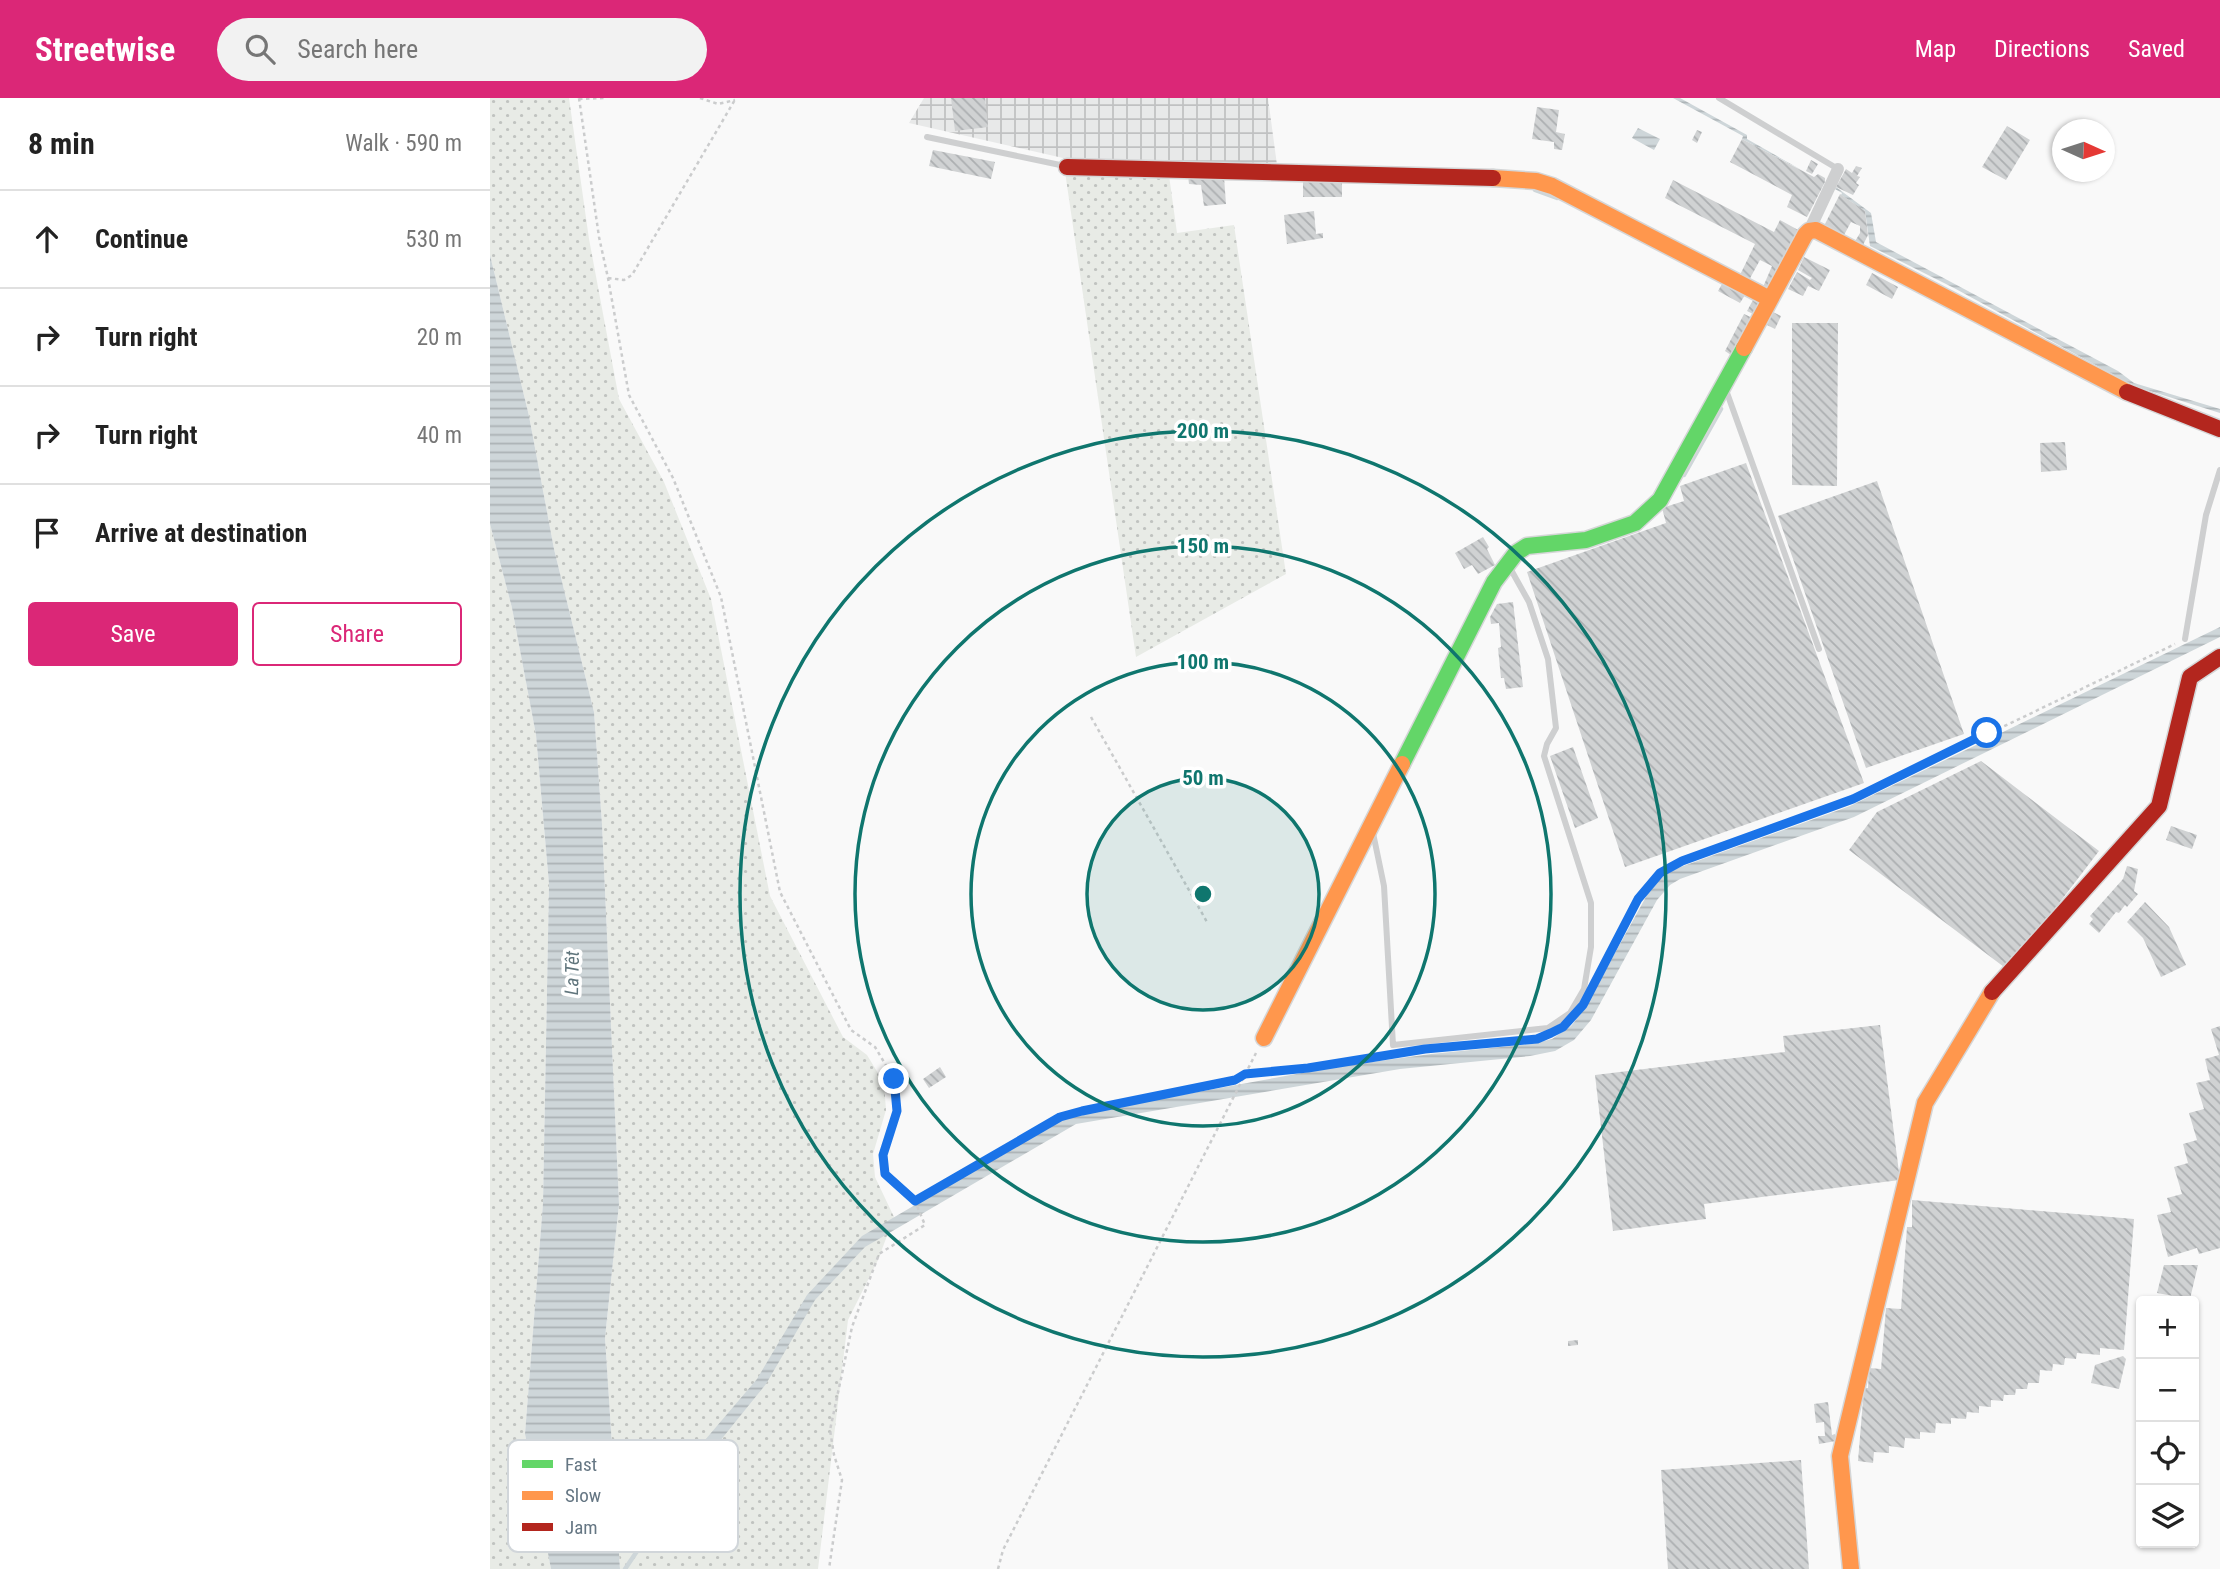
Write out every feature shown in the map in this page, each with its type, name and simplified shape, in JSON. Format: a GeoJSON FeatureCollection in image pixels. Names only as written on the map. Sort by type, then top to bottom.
{"type":"FeatureCollection","features":[{"type":"Feature","properties":{"kind":"street"},"geometry":{"type":"LineString","coordinates":[[1066,167],[1536,181],[1552,186],[1770,299]]}},
{"type":"Feature","properties":{"kind":"street"},"geometry":{"type":"LineString","coordinates":[[1264,1038],[1494,582],[1516,553],[1527,546],[1586,540],[1608,534],[1635,523],[1660,500],[1809,231],[1838,169]]}},
{"type":"Feature","properties":{"kind":"street"},"geometry":{"type":"LineString","coordinates":[[1809,231],[1816,230],[2114,387],[2220,429]]}},
{"type":"Feature","properties":{"kind":"street"},"geometry":{"type":"LineString","coordinates":[[1851,1569],[1840,1456],[1924,1103],[1996,986],[2159,806],[2190,677],[2220,657]]}},
{"type":"Feature","properties":{"kind":"lane"},"geometry":{"type":"LineString","coordinates":[[1719,98],[1838,169]]}},
{"type":"Feature","properties":{"kind":"lane"},"geometry":{"type":"LineString","coordinates":[[927,137],[1066,167]]}},
{"type":"Feature","properties":{"kind":"lane"},"geometry":{"type":"LineString","coordinates":[[1724,385],[1819,649]]}},
{"type":"Feature","properties":{"kind":"lane"},"geometry":{"type":"LineString","coordinates":[[2185,639],[2206,515],[2220,470]]}},
{"type":"Feature","properties":{"kind":"lane"},"geometry":{"type":"LineString","coordinates":[[1370,827],[1384,886],[1393,1045],[1548,1028],[1570,1013],[1584,989],[1591,947],[1591,903],[1544,756],[1556,728],[1548,659],[1529,602],[1507,564]]}},
{"type":"Feature","properties":{"kind":"path"},"geometry":{"type":"LineString","coordinates":[[607,98],[579,98],[599,237],[629,395],[673,478],[720,597],[780,892],[851,1030],[875,1047],[894,1079],[897,1111],[883,1155],[885,1174],[915,1201],[925,1225],[879,1254],[852,1327],[830,1430],[842,1480],[830,1569]]}},
{"type":"Feature","properties":{"kind":"path"},"geometry":{"type":"LineString","coordinates":[[699,98],[718,104],[735,99]]}},
{"type":"Feature","properties":{"kind":"path"},"geometry":{"type":"LineString","coordinates":[[608,278],[624,279],[632,275],[735,99]]}},
{"type":"Feature","properties":{"kind":"path"},"geometry":{"type":"LineString","coordinates":[[1595,982],[1638,899],[1660,873],[1682,861],[1853,799],[2185,639]]}},
{"type":"Feature","properties":{"kind":"path"},"geometry":{"type":"LineString","coordinates":[[1091,717],[1207,922]]}},
{"type":"Feature","properties":{"kind":"path"},"geometry":{"type":"LineString","coordinates":[[998,1569],[1003,1550],[1264,1038]]}},
{"type":"Feature","properties":{"kind":"path"},"geometry":{"type":"LineString","coordinates":[[915,1201],[1060,1117],[1235,1080],[1245,1074],[1308,1068],[1396,1053]]}},
{"type":"Feature","properties":{"kind":"shaded area"},"geometry":{"type":"Polygon","coordinates":[[[490,98],[569,98],[589,239],[619,399],[664,482],[711,599],[770,896],[843,1037],[867,1055],[884,1083],[886,1110],[873,1154],[875,1177],[894,1217],[878,1260],[848,1320],[818,1569],[620,1569],[619,1552],[738,1552],[738,1440],[612,1440],[605,1338],[619,1204],[602,824],[594,712],[554,549],[529,416],[490,255],[490,98]]]}},
{"type":"Feature","properties":{"kind":"shaded area"},"geometry":{"type":"Polygon","coordinates":[[[924,98],[1268,98],[1277,165],[1063,158],[909,123],[924,98]]]}},
{"type":"Feature","properties":{"kind":"shaded area"},"geometry":{"type":"Polygon","coordinates":[[[1063,158],[1167,161],[1177,233],[1234,225],[1286,574],[1136,657],[1063,158]]]}},
{"type":"Feature","properties":{"kind":"shaded area"},"geometry":{"type":"Polygon","coordinates":[[[490,524],[512,608],[536,735],[549,884],[543,1203],[526,1440],[508,1440],[508,1552],[548,1552],[551,1569],[490,1569],[490,524]]]}},
{"type":"Feature","properties":{"kind":"water"},"geometry":{"type":"Polygon","coordinates":[[[1673,98],[1680,98],[1747,135],[1747,139],[1805,172],[1742,139],[1743,136],[1673,98]]]}},
{"type":"Feature","properties":{"kind":"water"},"geometry":{"type":"Polygon","coordinates":[[[1638,128],[1660,139],[1654,150],[1632,138],[1638,128]]]}},
{"type":"Feature","properties":{"kind":"water"},"geometry":{"type":"Polygon","coordinates":[[[1836,187],[1871,213],[1876,242],[2118,371],[2134,383],[2220,409],[2220,413],[2134,386],[1954,288],[1870,246],[1865,211],[1841,195],[1836,187]]]}},
{"type":"Feature","properties":{"kind":"water","name":"La Têt"},"geometry":{"type":"Polygon","coordinates":[[[490,255],[529,416],[554,549],[594,712],[602,824],[619,1204],[605,1338],[612,1440],[526,1440],[525,1434],[543,1203],[549,884],[536,735],[512,608],[490,524],[490,255]]]}},
{"type":"Feature","properties":{"kind":"water"},"geometry":{"type":"Polygon","coordinates":[[[2220,627],[2220,637],[1854,817],[1680,879],[1670,885],[1657,900],[1591,1020],[1574,1040],[1555,1051],[1400,1069],[1076,1124],[865,1247],[815,1300],[766,1384],[721,1440],[705,1440],[757,1379],[807,1295],[862,1236],[1062,1119],[1082,1113],[1335,1067],[1532,1044],[1552,1039],[1571,1026],[1583,1011],[1647,895],[1661,878],[1675,869],[1850,806],[2220,627]]]}},
{"type":"Feature","properties":{"kind":"water","name":"La Têt"},"geometry":{"type":"Polygon","coordinates":[[[548,1552],[619,1552],[620,1569],[551,1569],[548,1552]]]}},
{"type":"Feature","properties":{"kind":"building"},"geometry":{"type":"Polygon","coordinates":[[[951,98],[985,98],[988,127],[955,131],[951,98]]]}},
{"type":"Feature","properties":{"kind":"building"},"geometry":{"type":"Polygon","coordinates":[[[1537,107],[1559,110],[1556,132],[1565,134],[1562,150],[1554,149],[1554,142],[1532,139],[1537,107]]]}},
{"type":"Feature","properties":{"kind":"building"},"geometry":{"type":"Polygon","coordinates":[[[2007,126],[2030,140],[2006,180],[1982,167],[2007,126]]]}},
{"type":"Feature","properties":{"kind":"building"},"geometry":{"type":"Polygon","coordinates":[[[1697,130],[1702,132],[1697,143],[1692,140],[1697,130]]]}},
{"type":"Feature","properties":{"kind":"building"},"geometry":{"type":"Polygon","coordinates":[[[1742,139],[1814,177],[1818,174],[1825,178],[1807,217],[1787,207],[1792,195],[1730,162],[1742,139]]]}},
{"type":"Feature","properties":{"kind":"building"},"geometry":{"type":"Polygon","coordinates":[[[933,150],[995,162],[991,179],[929,166],[933,150]]]}},
{"type":"Feature","properties":{"kind":"building"},"geometry":{"type":"Polygon","coordinates":[[[1811,160],[1818,164],[1812,174],[1806,171],[1811,160]]]}},
{"type":"Feature","properties":{"kind":"building"},"geometry":{"type":"Polygon","coordinates":[[[1856,166],[1862,168],[1857,176],[1860,177],[1856,183],[1859,185],[1853,195],[1836,187],[1846,169],[1852,173],[1856,166]]]}},
{"type":"Feature","properties":{"kind":"building"},"geometry":{"type":"Polygon","coordinates":[[[1188,176],[1224,177],[1226,204],[1204,206],[1201,185],[1189,184],[1188,176]]]}},
{"type":"Feature","properties":{"kind":"building"},"geometry":{"type":"Polygon","coordinates":[[[1303,179],[1342,180],[1342,197],[1303,197],[1303,179]]]}},
{"type":"Feature","properties":{"kind":"building"},"geometry":{"type":"Polygon","coordinates":[[[1673,180],[1774,232],[1780,220],[1800,231],[1769,290],[1763,287],[1772,266],[1760,260],[1748,282],[1739,277],[1755,244],[1665,198],[1673,180]]]}},
{"type":"Feature","properties":{"kind":"building"},"geometry":{"type":"Polygon","coordinates":[[[1840,194],[1865,211],[1868,235],[1862,247],[1854,243],[1860,233],[1860,226],[1851,222],[1843,237],[1824,226],[1840,194]]]}},
{"type":"Feature","properties":{"kind":"building"},"geometry":{"type":"Polygon","coordinates":[[[1314,211],[1316,234],[1323,233],[1323,238],[1287,244],[1284,215],[1314,211]]]}},
{"type":"Feature","properties":{"kind":"building"},"geometry":{"type":"Polygon","coordinates":[[[1804,257],[1830,270],[1819,291],[1808,286],[1803,296],[1788,289],[1797,272],[1810,280],[1812,278],[1798,270],[1804,257]]]}},
{"type":"Feature","properties":{"kind":"building"},"geometry":{"type":"Polygon","coordinates":[[[1872,273],[1898,287],[1892,299],[1866,285],[1872,273]]]}},
{"type":"Feature","properties":{"kind":"building"},"geometry":{"type":"Polygon","coordinates":[[[1722,284],[1745,295],[1740,303],[1718,291],[1722,284]]]}},
{"type":"Feature","properties":{"kind":"building"},"geometry":{"type":"Polygon","coordinates":[[[1753,300],[1763,305],[1757,316],[1747,311],[1753,300]]]}},
{"type":"Feature","properties":{"kind":"building"},"geometry":{"type":"Polygon","coordinates":[[[1773,312],[1781,316],[1775,329],[1767,325],[1773,312]]]}},
{"type":"Feature","properties":{"kind":"building"},"geometry":{"type":"Polygon","coordinates":[[[1744,314],[1755,319],[1731,355],[1725,351],[1744,314]]]}},
{"type":"Feature","properties":{"kind":"building"},"geometry":{"type":"Polygon","coordinates":[[[1792,323],[1838,323],[1837,486],[1792,485],[1792,323]]]}},
{"type":"Feature","properties":{"kind":"building"},"geometry":{"type":"Polygon","coordinates":[[[2065,442],[2067,470],[2041,472],[2040,443],[2065,442]]]}},
{"type":"Feature","properties":{"kind":"building"},"geometry":{"type":"Polygon","coordinates":[[[1746,463],[1864,783],[1625,867],[1527,572],[1666,523],[1662,508],[1684,501],[1680,486],[1746,463]]]}},
{"type":"Feature","properties":{"kind":"building"},"geometry":{"type":"Polygon","coordinates":[[[1877,481],[1964,734],[1866,768],[1778,516],[1877,481]]]}},
{"type":"Feature","properties":{"kind":"building"},"geometry":{"type":"Polygon","coordinates":[[[1483,537],[1495,565],[1478,574],[1472,565],[1464,569],[1455,553],[1483,537]]]}},
{"type":"Feature","properties":{"kind":"building"},"geometry":{"type":"Polygon","coordinates":[[[1513,602],[1523,687],[1506,689],[1504,678],[1501,678],[1499,623],[1491,624],[1490,617],[1497,604],[1513,602]]]}},
{"type":"Feature","properties":{"kind":"building"},"geometry":{"type":"Polygon","coordinates":[[[1573,747],[1598,818],[1575,828],[1550,756],[1573,747]]]}},
{"type":"Feature","properties":{"kind":"building"},"geometry":{"type":"Polygon","coordinates":[[[1981,761],[2099,851],[2008,970],[1849,850],[1877,812],[1981,761]]]}},
{"type":"Feature","properties":{"kind":"building"},"geometry":{"type":"Polygon","coordinates":[[[2171,826],[2197,835],[2192,849],[2166,840],[2171,826]]]}},
{"type":"Feature","properties":{"kind":"building"},"geometry":{"type":"Polygon","coordinates":[[[2127,866],[2138,869],[2134,891],[2138,894],[2127,907],[2125,905],[2119,913],[2116,912],[2099,933],[2089,924],[2093,919],[2090,916],[2123,879],[2127,866]]]}},
{"type":"Feature","properties":{"kind":"building"},"geometry":{"type":"Polygon","coordinates":[[[2145,902],[2169,927],[2186,965],[2161,977],[2143,938],[2127,922],[2145,902]]]}},
{"type":"Feature","properties":{"kind":"building"},"geometry":{"type":"Polygon","coordinates":[[[1880,1025],[1900,1180],[1704,1204],[1706,1219],[1613,1231],[1595,1075],[1785,1052],[1783,1036],[1880,1025]]]}},
{"type":"Feature","properties":{"kind":"building"},"geometry":{"type":"Polygon","coordinates":[[[2220,1026],[2220,1248],[2199,1254],[2197,1248],[2168,1257],[2157,1215],[2171,1212],[2167,1198],[2182,1194],[2174,1167],[2188,1163],[2183,1144],[2197,1140],[2189,1113],[2204,1109],[2196,1083],[2210,1080],[2205,1059],[2219,1055],[2211,1029],[2220,1026]]]}},
{"type":"Feature","properties":{"kind":"building"},"geometry":{"type":"Polygon","coordinates":[[[940,1067],[946,1077],[929,1088],[923,1079],[940,1067]]]}},
{"type":"Feature","properties":{"kind":"building"},"geometry":{"type":"Polygon","coordinates":[[[1912,1200],[2134,1219],[2124,1350],[2100,1348],[2100,1355],[2077,1353],[2076,1359],[2065,1358],[2064,1365],[2053,1364],[2052,1371],[2040,1370],[2039,1383],[2028,1383],[2027,1389],[2016,1389],[2015,1395],[2004,1395],[2003,1401],[1991,1400],[1991,1407],[1979,1406],[1979,1413],[1967,1412],[1966,1419],[1951,1418],[1951,1424],[1936,1423],[1935,1433],[1920,1432],[1920,1439],[1905,1438],[1904,1448],[1889,1446],[1889,1453],[1874,1452],[1873,1463],[1858,1461],[1864,1388],[1868,1388],[1869,1368],[1881,1369],[1886,1308],[1901,1309],[1907,1227],[1912,1227],[1912,1200]]]}},
{"type":"Feature","properties":{"kind":"building"},"geometry":{"type":"Polygon","coordinates":[[[2164,1265],[2198,1265],[2191,1296],[2157,1293],[2164,1265]]]}},
{"type":"Feature","properties":{"kind":"building"},"geometry":{"type":"Polygon","coordinates":[[[1578,1340],[1578,1345],[1568,1346],[1568,1341],[1578,1340]]]}},
{"type":"Feature","properties":{"kind":"building"},"geometry":{"type":"Polygon","coordinates":[[[2123,1356],[2126,1359],[2119,1389],[2091,1383],[2095,1365],[2123,1356]]]}},
{"type":"Feature","properties":{"kind":"building"},"geometry":{"type":"Polygon","coordinates":[[[1828,1402],[1832,1435],[1835,1434],[1836,1441],[1819,1444],[1818,1436],[1825,1436],[1824,1422],[1816,1423],[1814,1404],[1828,1402]]]}},
{"type":"Feature","properties":{"kind":"building"},"geometry":{"type":"Polygon","coordinates":[[[1801,1460],[1809,1569],[1668,1569],[1661,1470],[1801,1460]]]}},
{"type":"Feature","properties":{"kind":"waterway"},"geometry":{"type":"LineString","coordinates":[[1535,190],[1557,198]]}},
{"type":"Feature","properties":{"kind":"waterway"},"geometry":{"type":"LineString","coordinates":[[1684,475],[1721,409]]}},
{"type":"Feature","properties":{"kind":"waterway"},"geometry":{"type":"LineString","coordinates":[[625,1569],[636,1552]]}},
{"type":"Feature","properties":{"kind":"traffic: fast"},"geometry":{"type":"LineString","coordinates":[[1402,764],[1494,582],[1516,553],[1527,546],[1586,540],[1635,523],[1660,500],[1744,348]]}},
{"type":"Feature","properties":{"kind":"traffic: slow"},"geometry":{"type":"LineString","coordinates":[[1493,178],[1536,181],[1552,186],[1770,299]]}},
{"type":"Feature","properties":{"kind":"traffic: slow"},"geometry":{"type":"LineString","coordinates":[[1744,348],[1805,235],[1816,230],[2127,392]]}},
{"type":"Feature","properties":{"kind":"traffic: slow"},"geometry":{"type":"LineString","coordinates":[[1264,1038],[1402,764]]}},
{"type":"Feature","properties":{"kind":"traffic: slow"},"geometry":{"type":"LineString","coordinates":[[1851,1569],[1840,1456],[1925,1103],[1992,992]]}},
{"type":"Feature","properties":{"kind":"traffic: jam"},"geometry":{"type":"LineString","coordinates":[[1067,167],[1493,178]]}},
{"type":"Feature","properties":{"kind":"traffic: jam"},"geometry":{"type":"LineString","coordinates":[[2127,392],[2220,429]]}},
{"type":"Feature","properties":{"kind":"traffic: jam"},"geometry":{"type":"LineString","coordinates":[[1992,992],[2159,806],[2190,677],[2220,657]]}},
{"type":"Feature","properties":{"kind":"route"},"geometry":{"type":"LineString","coordinates":[[894,1079],[897,1111],[883,1155],[885,1174],[915,1201],[1060,1117],[1082,1111],[1235,1080],[1245,1074],[1308,1068],[1425,1049],[1537,1039],[1563,1027],[1583,1005],[1638,899],[1660,873],[1682,861],[1853,799],[1987,733]]}}]}
